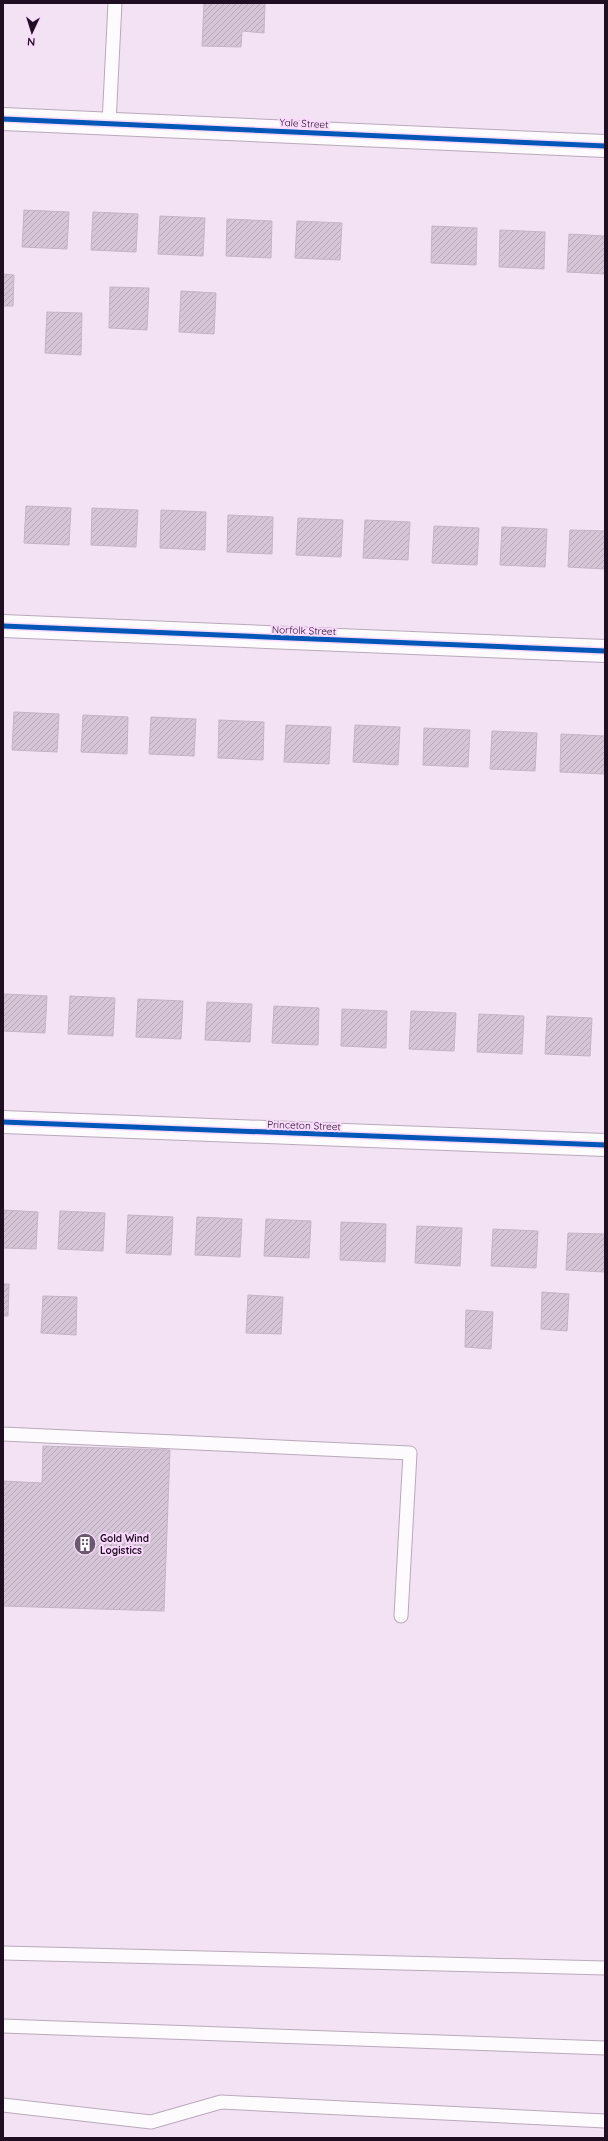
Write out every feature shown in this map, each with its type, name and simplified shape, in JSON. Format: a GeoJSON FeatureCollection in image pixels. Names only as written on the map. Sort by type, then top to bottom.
{"type":"FeatureCollection","features":[{"type":"Feature","properties":{"kind":"street","name":"Yale Street"},"geometry":{"type":"LineString","coordinates":[[3,119],[605,146]]}},
{"type":"Feature","properties":{"kind":"street","name":"Norfolk Street"},"geometry":{"type":"LineString","coordinates":[[3,626],[605,651]]}},
{"type":"Feature","properties":{"kind":"street","name":"Princeton Street"},"geometry":{"type":"LineString","coordinates":[[3,1122],[605,1145]]}},
{"type":"Feature","properties":{"kind":"lane"},"geometry":{"type":"LineString","coordinates":[[109,123],[115,3]]}},
{"type":"Feature","properties":{"kind":"lane"},"geometry":{"type":"LineString","coordinates":[[3,1434],[410,1453],[401,1616]]}},
{"type":"Feature","properties":{"kind":"lane"},"geometry":{"type":"LineString","coordinates":[[3,1953],[605,1968]]}},
{"type":"Feature","properties":{"kind":"lane"},"geometry":{"type":"LineString","coordinates":[[3,2026],[605,2048]]}},
{"type":"Feature","properties":{"kind":"lane"},"geometry":{"type":"LineString","coordinates":[[3,2105],[151,2122],[222,2102],[605,2121]]}},
{"type":"Feature","properties":{"kind":"building"},"geometry":{"type":"Polygon","coordinates":[[[204,3],[265,3],[264,33],[242,31],[241,47],[202,46],[204,3]]]}},
{"type":"Feature","properties":{"kind":"building"},"geometry":{"type":"Polygon","coordinates":[[[24,210],[69,212],[67,249],[22,247],[24,210]]]}},
{"type":"Feature","properties":{"kind":"building"},"geometry":{"type":"Polygon","coordinates":[[[93,212],[138,214],[136,252],[91,250],[93,212]]]}},
{"type":"Feature","properties":{"kind":"building"},"geometry":{"type":"Polygon","coordinates":[[[160,216],[205,218],[203,256],[158,254],[160,216]]]}},
{"type":"Feature","properties":{"kind":"building"},"geometry":{"type":"Polygon","coordinates":[[[227,219],[272,221],[271,258],[226,256],[227,219]]]}},
{"type":"Feature","properties":{"kind":"building"},"geometry":{"type":"Polygon","coordinates":[[[297,221],[342,223],[340,260],[295,258],[297,221]]]}},
{"type":"Feature","properties":{"kind":"building"},"geometry":{"type":"Polygon","coordinates":[[[432,226],[477,228],[476,265],[431,263],[432,226]]]}},
{"type":"Feature","properties":{"kind":"building"},"geometry":{"type":"Polygon","coordinates":[[[500,230],[545,232],[544,269],[499,267],[500,230]]]}},
{"type":"Feature","properties":{"kind":"building"},"geometry":{"type":"Polygon","coordinates":[[[569,234],[605,236],[605,274],[567,272],[569,234]]]}},
{"type":"Feature","properties":{"kind":"building"},"geometry":{"type":"Polygon","coordinates":[[[3,274],[14,275],[13,306],[3,306],[3,274]]]}},
{"type":"Feature","properties":{"kind":"building"},"geometry":{"type":"Polygon","coordinates":[[[110,287],[149,288],[147,330],[109,328],[110,287]]]}},
{"type":"Feature","properties":{"kind":"building"},"geometry":{"type":"Polygon","coordinates":[[[181,291],[216,293],[214,334],[179,332],[181,291]]]}},
{"type":"Feature","properties":{"kind":"building"},"geometry":{"type":"Polygon","coordinates":[[[47,312],[82,313],[81,355],[45,353],[47,312]]]}},
{"type":"Feature","properties":{"kind":"building"},"geometry":{"type":"Polygon","coordinates":[[[26,506],[71,508],[69,545],[24,543],[26,506]]]}},
{"type":"Feature","properties":{"kind":"building"},"geometry":{"type":"Polygon","coordinates":[[[92,508],[138,510],[136,547],[91,545],[92,508]]]}},
{"type":"Feature","properties":{"kind":"building"},"geometry":{"type":"Polygon","coordinates":[[[161,510],[206,512],[205,550],[160,548],[161,510]]]}},
{"type":"Feature","properties":{"kind":"building"},"geometry":{"type":"Polygon","coordinates":[[[228,515],[273,517],[272,554],[227,552],[228,515]]]}},
{"type":"Feature","properties":{"kind":"building"},"geometry":{"type":"Polygon","coordinates":[[[298,518],[343,520],[341,557],[296,555],[298,518]]]}},
{"type":"Feature","properties":{"kind":"building"},"geometry":{"type":"Polygon","coordinates":[[[365,520],[410,522],[408,560],[363,558],[365,520]]]}},
{"type":"Feature","properties":{"kind":"building"},"geometry":{"type":"Polygon","coordinates":[[[434,526],[479,528],[477,565],[432,563],[434,526]]]}},
{"type":"Feature","properties":{"kind":"building"},"geometry":{"type":"Polygon","coordinates":[[[502,527],[547,529],[545,567],[500,565],[502,527]]]}},
{"type":"Feature","properties":{"kind":"building"},"geometry":{"type":"Polygon","coordinates":[[[570,530],[605,531],[605,569],[568,567],[570,530]]]}},
{"type":"Feature","properties":{"kind":"building"},"geometry":{"type":"Polygon","coordinates":[[[14,712],[59,714],[57,752],[12,750],[14,712]]]}},
{"type":"Feature","properties":{"kind":"building"},"geometry":{"type":"Polygon","coordinates":[[[83,715],[128,717],[127,754],[81,752],[83,715]]]}},
{"type":"Feature","properties":{"kind":"building"},"geometry":{"type":"Polygon","coordinates":[[[151,717],[196,719],[194,756],[149,754],[151,717]]]}},
{"type":"Feature","properties":{"kind":"building"},"geometry":{"type":"Polygon","coordinates":[[[219,720],[264,722],[263,760],[218,758],[219,720]]]}},
{"type":"Feature","properties":{"kind":"building"},"geometry":{"type":"Polygon","coordinates":[[[286,725],[331,727],[329,764],[284,762],[286,725]]]}},
{"type":"Feature","properties":{"kind":"building"},"geometry":{"type":"Polygon","coordinates":[[[355,725],[400,727],[398,765],[353,762],[355,725]]]}},
{"type":"Feature","properties":{"kind":"building"},"geometry":{"type":"Polygon","coordinates":[[[424,728],[470,730],[468,767],[423,765],[424,728]]]}},
{"type":"Feature","properties":{"kind":"building"},"geometry":{"type":"Polygon","coordinates":[[[492,731],[537,733],[535,771],[490,769],[492,731]]]}},
{"type":"Feature","properties":{"kind":"building"},"geometry":{"type":"Polygon","coordinates":[[[561,734],[605,736],[605,774],[560,772],[561,734]]]}},
{"type":"Feature","properties":{"kind":"building"},"geometry":{"type":"Polygon","coordinates":[[[3,994],[47,996],[45,1033],[3,1031],[3,994]]]}},
{"type":"Feature","properties":{"kind":"building"},"geometry":{"type":"Polygon","coordinates":[[[70,996],[115,998],[113,1036],[68,1034],[70,996]]]}},
{"type":"Feature","properties":{"kind":"building"},"geometry":{"type":"Polygon","coordinates":[[[138,999],[183,1001],[181,1039],[136,1037],[138,999]]]}},
{"type":"Feature","properties":{"kind":"building"},"geometry":{"type":"Polygon","coordinates":[[[207,1002],[252,1004],[250,1042],[205,1040],[207,1002]]]}},
{"type":"Feature","properties":{"kind":"building"},"geometry":{"type":"Polygon","coordinates":[[[274,1006],[319,1008],[318,1045],[272,1043],[274,1006]]]}},
{"type":"Feature","properties":{"kind":"building"},"geometry":{"type":"Polygon","coordinates":[[[342,1009],[387,1011],[386,1048],[341,1046],[342,1009]]]}},
{"type":"Feature","properties":{"kind":"building"},"geometry":{"type":"Polygon","coordinates":[[[411,1011],[456,1013],[454,1051],[409,1049],[411,1011]]]}},
{"type":"Feature","properties":{"kind":"building"},"geometry":{"type":"Polygon","coordinates":[[[479,1014],[524,1016],[522,1054],[477,1052],[479,1014]]]}},
{"type":"Feature","properties":{"kind":"building"},"geometry":{"type":"Polygon","coordinates":[[[547,1016],[592,1018],[590,1056],[545,1054],[547,1016]]]}},
{"type":"Feature","properties":{"kind":"building"},"geometry":{"type":"Polygon","coordinates":[[[3,1210],[38,1212],[36,1249],[3,1248],[3,1210]]]}},
{"type":"Feature","properties":{"kind":"building"},"geometry":{"type":"Polygon","coordinates":[[[60,1211],[105,1213],[103,1251],[58,1249],[60,1211]]]}},
{"type":"Feature","properties":{"kind":"building"},"geometry":{"type":"Polygon","coordinates":[[[128,1215],[173,1217],[171,1255],[126,1253],[128,1215]]]}},
{"type":"Feature","properties":{"kind":"building"},"geometry":{"type":"Polygon","coordinates":[[[197,1217],[242,1219],[240,1257],[195,1255],[197,1217]]]}},
{"type":"Feature","properties":{"kind":"building"},"geometry":{"type":"Polygon","coordinates":[[[266,1219],[311,1221],[309,1258],[264,1256],[266,1219]]]}},
{"type":"Feature","properties":{"kind":"building"},"geometry":{"type":"Polygon","coordinates":[[[341,1222],[386,1224],[385,1262],[340,1260],[341,1222]]]}},
{"type":"Feature","properties":{"kind":"building"},"geometry":{"type":"Polygon","coordinates":[[[417,1226],[462,1228],[460,1266],[415,1263],[417,1226]]]}},
{"type":"Feature","properties":{"kind":"building"},"geometry":{"type":"Polygon","coordinates":[[[493,1229],[538,1231],[536,1268],[491,1266],[493,1229]]]}},
{"type":"Feature","properties":{"kind":"building"},"geometry":{"type":"Polygon","coordinates":[[[568,1233],[605,1234],[605,1272],[566,1270],[568,1233]]]}},
{"type":"Feature","properties":{"kind":"building"},"geometry":{"type":"Polygon","coordinates":[[[3,1284],[9,1284],[8,1316],[3,1316],[3,1284]]]}},
{"type":"Feature","properties":{"kind":"building"},"geometry":{"type":"Polygon","coordinates":[[[542,1292],[569,1294],[567,1331],[541,1329],[542,1292]]]}},
{"type":"Feature","properties":{"kind":"building"},"geometry":{"type":"Polygon","coordinates":[[[248,1295],[283,1297],[281,1334],[246,1333],[248,1295]]]}},
{"type":"Feature","properties":{"kind":"building"},"geometry":{"type":"Polygon","coordinates":[[[43,1296],[77,1297],[76,1335],[41,1333],[43,1296]]]}},
{"type":"Feature","properties":{"kind":"building"},"geometry":{"type":"Polygon","coordinates":[[[466,1310],[493,1312],[491,1349],[465,1347],[466,1310]]]}},
{"type":"Feature","properties":{"kind":"building","name":"Gold Wind Logistics"},"geometry":{"type":"Polygon","coordinates":[[[43,1446],[170,1450],[164,1611],[3,1606],[3,1481],[42,1483],[43,1446]]]}},
{"type":"Feature","properties":{"kind":"cycle path"},"geometry":{"type":"LineString","coordinates":[[3,119],[605,146]]}},
{"type":"Feature","properties":{"kind":"cycle path"},"geometry":{"type":"LineString","coordinates":[[3,626],[605,651]]}},
{"type":"Feature","properties":{"kind":"cycle path"},"geometry":{"type":"LineString","coordinates":[[3,1122],[605,1145]]}},
{"type":"Feature","properties":{"kind":"place","name":"Gold Wind Logistics"},"geometry":{"type":"Point","coordinates":[85,1544]}}]}
